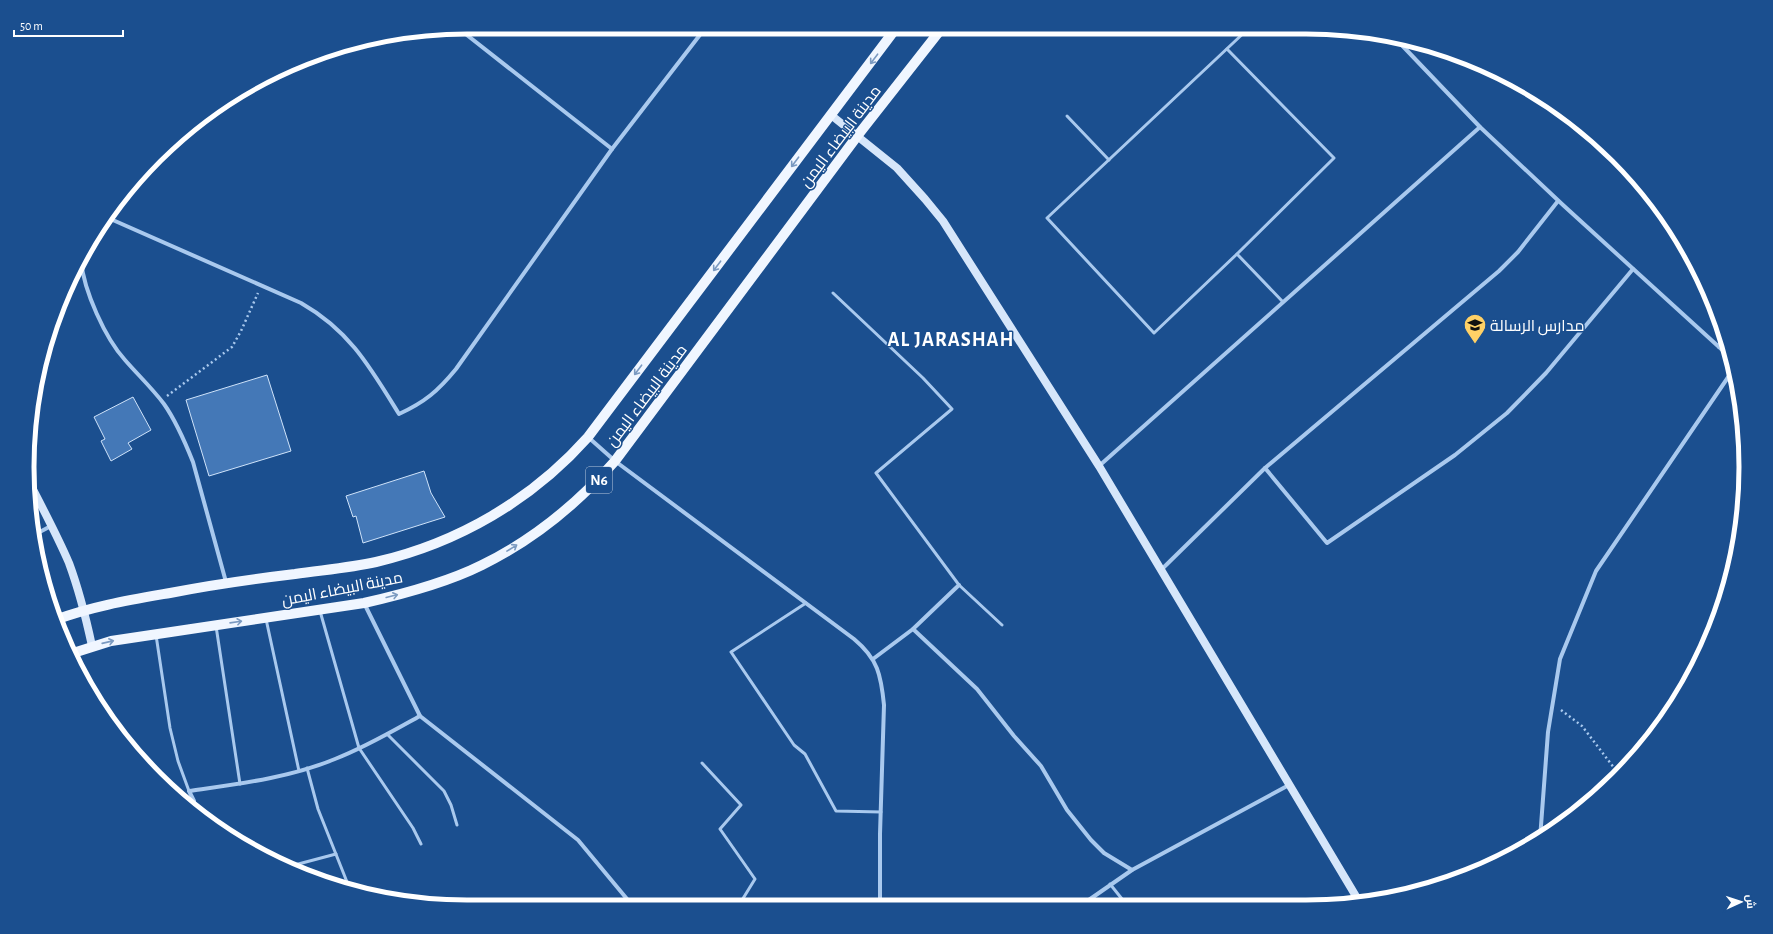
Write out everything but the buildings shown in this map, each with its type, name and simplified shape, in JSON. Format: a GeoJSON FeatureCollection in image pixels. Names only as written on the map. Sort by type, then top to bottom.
{"type":"FeatureCollection","features":[{"type":"Feature","properties":{"kind":"main road","name":"مدينة البيضاء اليمن"},"geometry":{"type":"LineString","coordinates":[[61,618],[84,610],[133,599],[227,583],[375,562],[444,541],[484,521],[510,505],[552,473],[588,437],[892,34]]}},
{"type":"Feature","properties":{"kind":"main road","name":"مدينة البيضاء اليمن"},"geometry":{"type":"LineString","coordinates":[[76,652],[92,646],[155,633],[364,603],[394,596],[433,584],[481,565],[509,550],[536,532],[560,514],[600,479],[615,461],[858,135],[937,34]]}},
{"type":"Feature","properties":{"kind":"street"},"geometry":{"type":"LineString","coordinates":[[466,34],[612,149]]}},
{"type":"Feature","properties":{"kind":"street"},"geometry":{"type":"LineString","coordinates":[[112,219],[301,302],[318,312],[336,327],[352,344],[371,369],[399,414],[417,406],[441,388],[612,149],[701,34]]}},
{"type":"Feature","properties":{"kind":"street"},"geometry":{"type":"LineString","coordinates":[[1402,45],[1480,127],[1558,201],[1723,350]]}},
{"type":"Feature","properties":{"kind":"street"},"geometry":{"type":"LineString","coordinates":[[831,115],[858,135],[896,168],[920,193],[943,221],[1099,466],[1356,897]]}},
{"type":"Feature","properties":{"kind":"street"},"geometry":{"type":"LineString","coordinates":[[1099,466],[1480,127]]}},
{"type":"Feature","properties":{"kind":"street"},"geometry":{"type":"LineString","coordinates":[[1160,570],[1265,468],[1488,281],[1518,252],[1558,201]]}},
{"type":"Feature","properties":{"kind":"street"},"geometry":{"type":"LineString","coordinates":[[83,268],[87,289],[95,311],[115,346],[161,401],[179,430],[193,462],[227,583]]}},
{"type":"Feature","properties":{"kind":"street"},"geometry":{"type":"LineString","coordinates":[[1265,468],[1327,543],[1455,455],[1487,430],[1546,373],[1633,269]]}},
{"type":"Feature","properties":{"kind":"street"},"geometry":{"type":"LineString","coordinates":[[1719,347],[1720,343]]}},
{"type":"Feature","properties":{"kind":"street"},"geometry":{"type":"LineString","coordinates":[[1540,831],[1543,781],[1552,704],[1560,659],[1596,571],[1729,376]]}},
{"type":"Feature","properties":{"kind":"street"},"geometry":{"type":"LineString","coordinates":[[588,437],[615,461],[854,639],[874,658],[882,685],[884,705],[880,812],[880,900]]}},
{"type":"Feature","properties":{"kind":"street"},"geometry":{"type":"LineString","coordinates":[[35,493],[69,564],[84,610],[92,646]]}},
{"type":"Feature","properties":{"kind":"street"},"geometry":{"type":"LineString","coordinates":[[39,532],[52,526]]}},
{"type":"Feature","properties":{"kind":"street"},"geometry":{"type":"LineString","coordinates":[[874,658],[913,629],[959,585]]}},
{"type":"Feature","properties":{"kind":"street"},"geometry":{"type":"LineString","coordinates":[[364,603],[420,716],[578,840],[627,900]]}},
{"type":"Feature","properties":{"kind":"street"},"geometry":{"type":"LineString","coordinates":[[913,629],[977,689],[1014,736],[1041,766],[1067,810],[1091,840],[1104,853],[1132,870]]}},
{"type":"Feature","properties":{"kind":"street"},"geometry":{"type":"LineString","coordinates":[[192,802],[194,801],[189,791],[240,784],[299,771],[337,759],[388,734],[420,716]]}},
{"type":"Feature","properties":{"kind":"street"},"geometry":{"type":"LineString","coordinates":[[1088,900],[1132,870],[1289,785]]}},
{"type":"Feature","properties":{"kind":"lane"},"geometry":{"type":"LineString","coordinates":[[1227,48],[1334,158],[1237,254],[1154,333],[1047,218],[1227,48],[1242,34]]}},
{"type":"Feature","properties":{"kind":"lane"},"geometry":{"type":"LineString","coordinates":[[1067,116],[1109,160]]}},
{"type":"Feature","properties":{"kind":"lane"},"geometry":{"type":"LineString","coordinates":[[1237,254],[1283,302]]}},
{"type":"Feature","properties":{"kind":"lane"},"geometry":{"type":"LineString","coordinates":[[832,293],[909,364],[952,409],[876,473],[959,585],[1002,625]]}},
{"type":"Feature","properties":{"kind":"lane"},"geometry":{"type":"LineString","coordinates":[[806,603],[731,652],[794,746],[805,754],[836,811],[880,812]]}},
{"type":"Feature","properties":{"kind":"lane"},"geometry":{"type":"LineString","coordinates":[[320,609],[359,748],[413,828],[421,844]]}},
{"type":"Feature","properties":{"kind":"lane"},"geometry":{"type":"LineString","coordinates":[[265,618],[299,771]]}},
{"type":"Feature","properties":{"kind":"lane"},"geometry":{"type":"LineString","coordinates":[[215,625],[240,784]]}},
{"type":"Feature","properties":{"kind":"lane"},"geometry":{"type":"LineString","coordinates":[[155,633],[170,728],[178,761],[189,791]]}},
{"type":"Feature","properties":{"kind":"lane"},"geometry":{"type":"LineString","coordinates":[[388,734],[444,791],[451,805],[457,825]]}},
{"type":"Feature","properties":{"kind":"lane"},"geometry":{"type":"LineString","coordinates":[[702,763],[741,805],[720,829],[755,879],[742,900]]}},
{"type":"Feature","properties":{"kind":"lane"},"geometry":{"type":"LineString","coordinates":[[307,768],[318,809],[347,882]]}},
{"type":"Feature","properties":{"kind":"lane"},"geometry":{"type":"LineString","coordinates":[[296,865],[336,854]]}},
{"type":"Feature","properties":{"kind":"lane"},"geometry":{"type":"LineString","coordinates":[[1110,884],[1123,900]]}},
{"type":"Feature","properties":{"kind":"path"},"geometry":{"type":"LineString","coordinates":[[161,401],[232,346],[241,331],[261,285]]}},
{"type":"Feature","properties":{"kind":"path"},"geometry":{"type":"LineString","coordinates":[[1552,704],[1568,714],[1582,726],[1615,770]]}},
{"type":"Feature","properties":{"kind":"place","name":"مدارس الرسالة"},"geometry":{"type":"Point","coordinates":[1475,344]}},
{"type":"Feature","properties":{"kind":"district","name":"AL JARASHAH"},"geometry":{"type":"Point","coordinates":[951,339]}}]}
